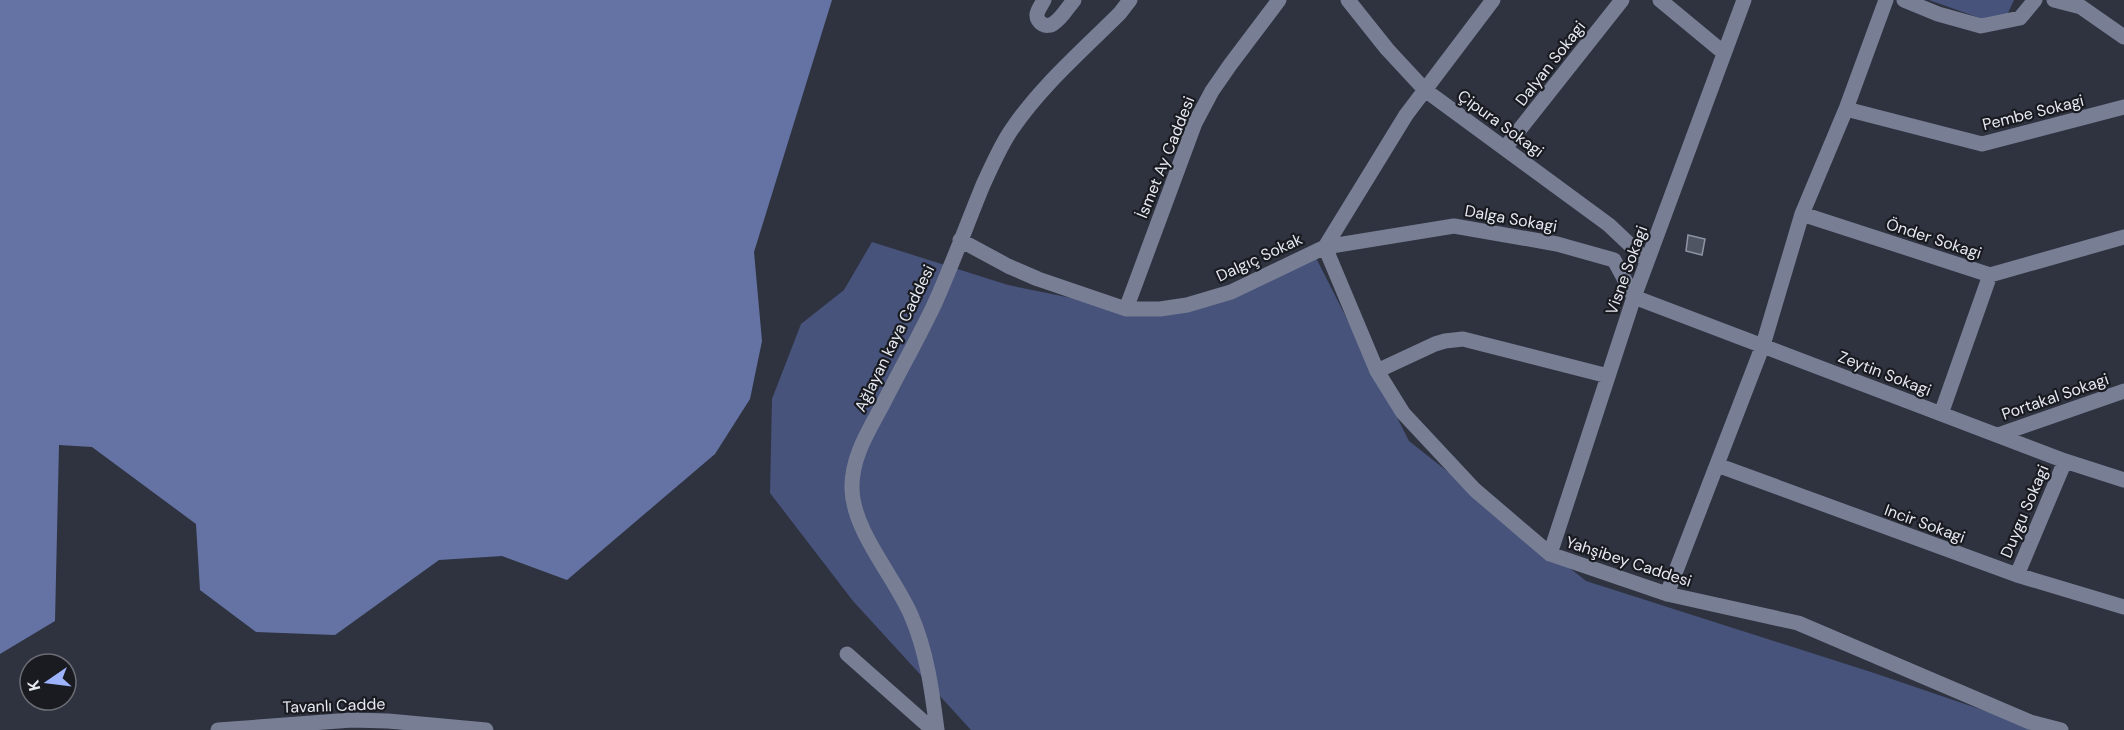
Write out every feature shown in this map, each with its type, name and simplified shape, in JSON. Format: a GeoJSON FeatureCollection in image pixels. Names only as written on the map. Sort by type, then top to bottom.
{"type":"FeatureCollection","features":[{"type":"Feature","properties":{"kind":"street"},"geometry":{"type":"LineString","coordinates":[[1044,0],[1037,18],[1046,26],[1055,23],[1074,0]]}},
{"type":"Feature","properties":{"kind":"street","name":"Ağlayan kaya Caddesi"},"geometry":{"type":"LineString","coordinates":[[935,730],[929,675],[921,644],[900,595],[861,526],[854,507],[852,488],[858,456],[935,302],[996,155],[1011,130],[1038,95],[1130,0]]}},
{"type":"Feature","properties":{"kind":"street","name":"İsmet Ay Caddesi"},"geometry":{"type":"LineString","coordinates":[[1125,309],[1195,123],[1230,65],[1279,0]]}},
{"type":"Feature","properties":{"kind":"street","name":"Çipura Sokagi"},"geometry":{"type":"LineString","coordinates":[[1348,0],[1387,49],[1425,90],[1609,225],[1647,261]]}},
{"type":"Feature","properties":{"kind":"street","name":"Dalgıç Sokak"},"geometry":{"type":"LineString","coordinates":[[960,240],[1038,279],[1125,309],[1160,309],[1209,300],[1231,292],[1324,247],[1406,115],[1493,0]]}},
{"type":"Feature","properties":{"kind":"street","name":"Dalyan Sokagi"},"geometry":{"type":"LineString","coordinates":[[1505,148],[1622,0]]}},
{"type":"Feature","properties":{"kind":"street"},"geometry":{"type":"LineString","coordinates":[[1660,0],[1724,53]]}},
{"type":"Feature","properties":{"kind":"street","name":"Visne Sokagi"},"geometry":{"type":"LineString","coordinates":[[1550,554],[1634,297],[1744,0]]}},
{"type":"Feature","properties":{"kind":"street"},"geometry":{"type":"LineString","coordinates":[[1667,594],[1763,345],[1802,214],[1846,109],[1886,0]]}},
{"type":"Feature","properties":{"kind":"street"},"geometry":{"type":"LineString","coordinates":[[1904,0],[1938,14],[1981,26],[2020,18],[2035,0]]}},
{"type":"Feature","properties":{"kind":"street"},"geometry":{"type":"LineString","coordinates":[[2054,0],[2086,3],[2124,37]]}},
{"type":"Feature","properties":{"kind":"street","name":"Pembe Sokagi"},"geometry":{"type":"LineString","coordinates":[[1846,109],[1982,144],[2124,107]]}},
{"type":"Feature","properties":{"kind":"street","name":"Önder Sokagi"},"geometry":{"type":"LineString","coordinates":[[1802,214],[1990,275],[2124,237]]}},
{"type":"Feature","properties":{"kind":"street","name":"Dalga Sokagi"},"geometry":{"type":"LineString","coordinates":[[1324,247],[1454,226],[1557,244],[1614,260],[1634,297]]}},
{"type":"Feature","properties":{"kind":"street","name":"Yahşibey Caddesi"},"geometry":{"type":"LineString","coordinates":[[1324,247],[1377,371],[1403,413],[1467,482],[1550,554],[1667,594],[1798,623],[2030,722],[2061,730]]}},
{"type":"Feature","properties":{"kind":"street"},"geometry":{"type":"LineString","coordinates":[[1941,414],[1990,275]]}},
{"type":"Feature","properties":{"kind":"street","name":"Zeytin Sokagi"},"geometry":{"type":"LineString","coordinates":[[1634,297],[2065,461],[2124,480]]}},
{"type":"Feature","properties":{"kind":"street"},"geometry":{"type":"LineString","coordinates":[[1377,371],[1444,340],[1463,339],[1608,376]]}},
{"type":"Feature","properties":{"kind":"street","name":"Portakal Sokagi"},"geometry":{"type":"LineString","coordinates":[[1998,435],[2124,391]]}},
{"type":"Feature","properties":{"kind":"street","name":"Duygu Sokagi"},"geometry":{"type":"LineString","coordinates":[[2017,575],[2065,461]]}},
{"type":"Feature","properties":{"kind":"street","name":"Incir Sokagi"},"geometry":{"type":"LineString","coordinates":[[1717,465],[2017,575],[2124,607]]}},
{"type":"Feature","properties":{"kind":"street"},"geometry":{"type":"LineString","coordinates":[[847,654],[935,730]]}},
{"type":"Feature","properties":{"kind":"street","name":"Tavanlı Cadde"},"geometry":{"type":"LineString","coordinates":[[218,730],[352,720],[486,730]]}},
{"type":"Feature","properties":{"kind":"shaded area"},"geometry":{"type":"Polygon","coordinates":[[[0,0],[832,0],[754,252],[762,341],[750,399],[715,454],[567,580],[502,556],[439,560],[335,635],[256,632],[200,590],[196,524],[92,447],[59,445],[55,621],[0,654],[0,0]]]}},
{"type":"Feature","properties":{"kind":"shaded area"},"geometry":{"type":"Polygon","coordinates":[[[1929,0],[2014,0],[2008,13],[1991,22],[1929,0]]]}},
{"type":"Feature","properties":{"kind":"shaded area"},"geometry":{"type":"Polygon","coordinates":[[[872,242],[1008,285],[1126,309],[1187,305],[1313,252],[1409,441],[1586,581],[1874,673],[2041,730],[971,730],[853,601],[770,493],[772,399],[801,324],[844,290],[872,242]]]}},
{"type":"Feature","properties":{"kind":"building"},"geometry":{"type":"Polygon","coordinates":[[[1688,235],[1705,239],[1702,255],[1686,251],[1688,235]]]}}]}
